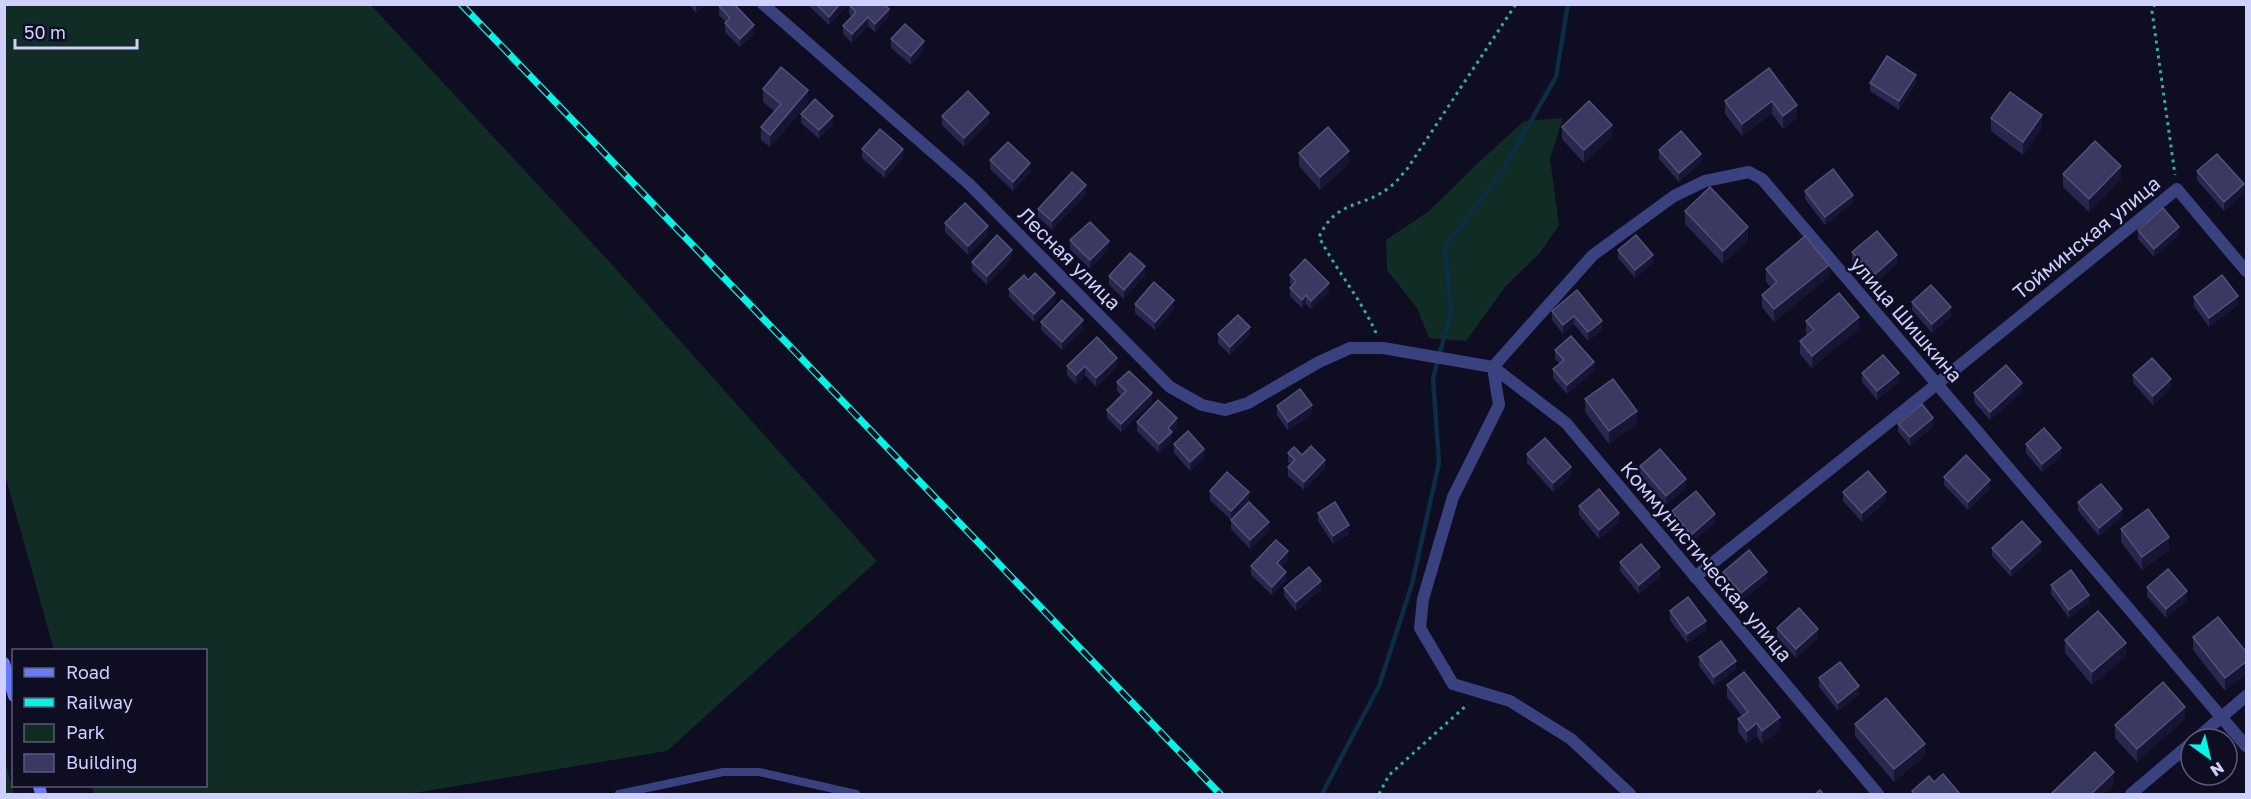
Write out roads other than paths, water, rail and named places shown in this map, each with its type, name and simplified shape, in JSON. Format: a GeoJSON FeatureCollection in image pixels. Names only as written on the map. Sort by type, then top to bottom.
{"type":"FeatureCollection","features":[{"type":"Feature","properties":{"kind":"main road"},"geometry":{"type":"LineString","coordinates":[[4,663],[12,689]]}},
{"type":"Feature","properties":{"kind":"street","name":"Лесная улица"},"geometry":{"type":"LineString","coordinates":[[763,4],[969,184],[1170,387],[1202,405],[1225,410],[1248,404],[1319,362],[1350,348],[1383,348],[1493,367]]}},
{"type":"Feature","properties":{"kind":"street","name":"улица Шишкина"},"geometry":{"type":"LineString","coordinates":[[1493,367],[1593,255],[1674,196],[1705,181],[1749,172],[1762,180],[2247,746]]}},
{"type":"Feature","properties":{"kind":"street","name":"Тойминская улица"},"geometry":{"type":"LineString","coordinates":[[1695,577],[2177,189],[2247,270]]}},
{"type":"Feature","properties":{"kind":"street","name":"Коммунистическая улица"},"geometry":{"type":"LineString","coordinates":[[1493,367],[1566,423],[1878,795]]}},
{"type":"Feature","properties":{"kind":"street"},"geometry":{"type":"LineString","coordinates":[[1493,367],[1499,405],[1453,496],[1423,599],[1420,628],[1453,684],[1510,701],[1571,739],[1630,795]]}},
{"type":"Feature","properties":{"kind":"street"},"geometry":{"type":"LineString","coordinates":[[2210,727],[2247,696]]}},
{"type":"Feature","properties":{"kind":"street"},"geometry":{"type":"LineString","coordinates":[[2131,795],[2179,753]]}},
{"type":"Feature","properties":{"kind":"lane"},"geometry":{"type":"LineString","coordinates":[[619,795],[723,772],[759,772],[856,795]]}},
{"type":"Feature","properties":{"kind":"waterway"},"geometry":{"type":"LineString","coordinates":[[1322,794],[1379,686],[1412,584],[1439,463],[1433,378],[1451,312],[1445,247],[1503,170],[1556,77],[1568,4]]}},
{"type":"Feature","properties":{"kind":"railway"},"geometry":{"type":"LineString","coordinates":[[461,4],[1220,794]]}}]}
